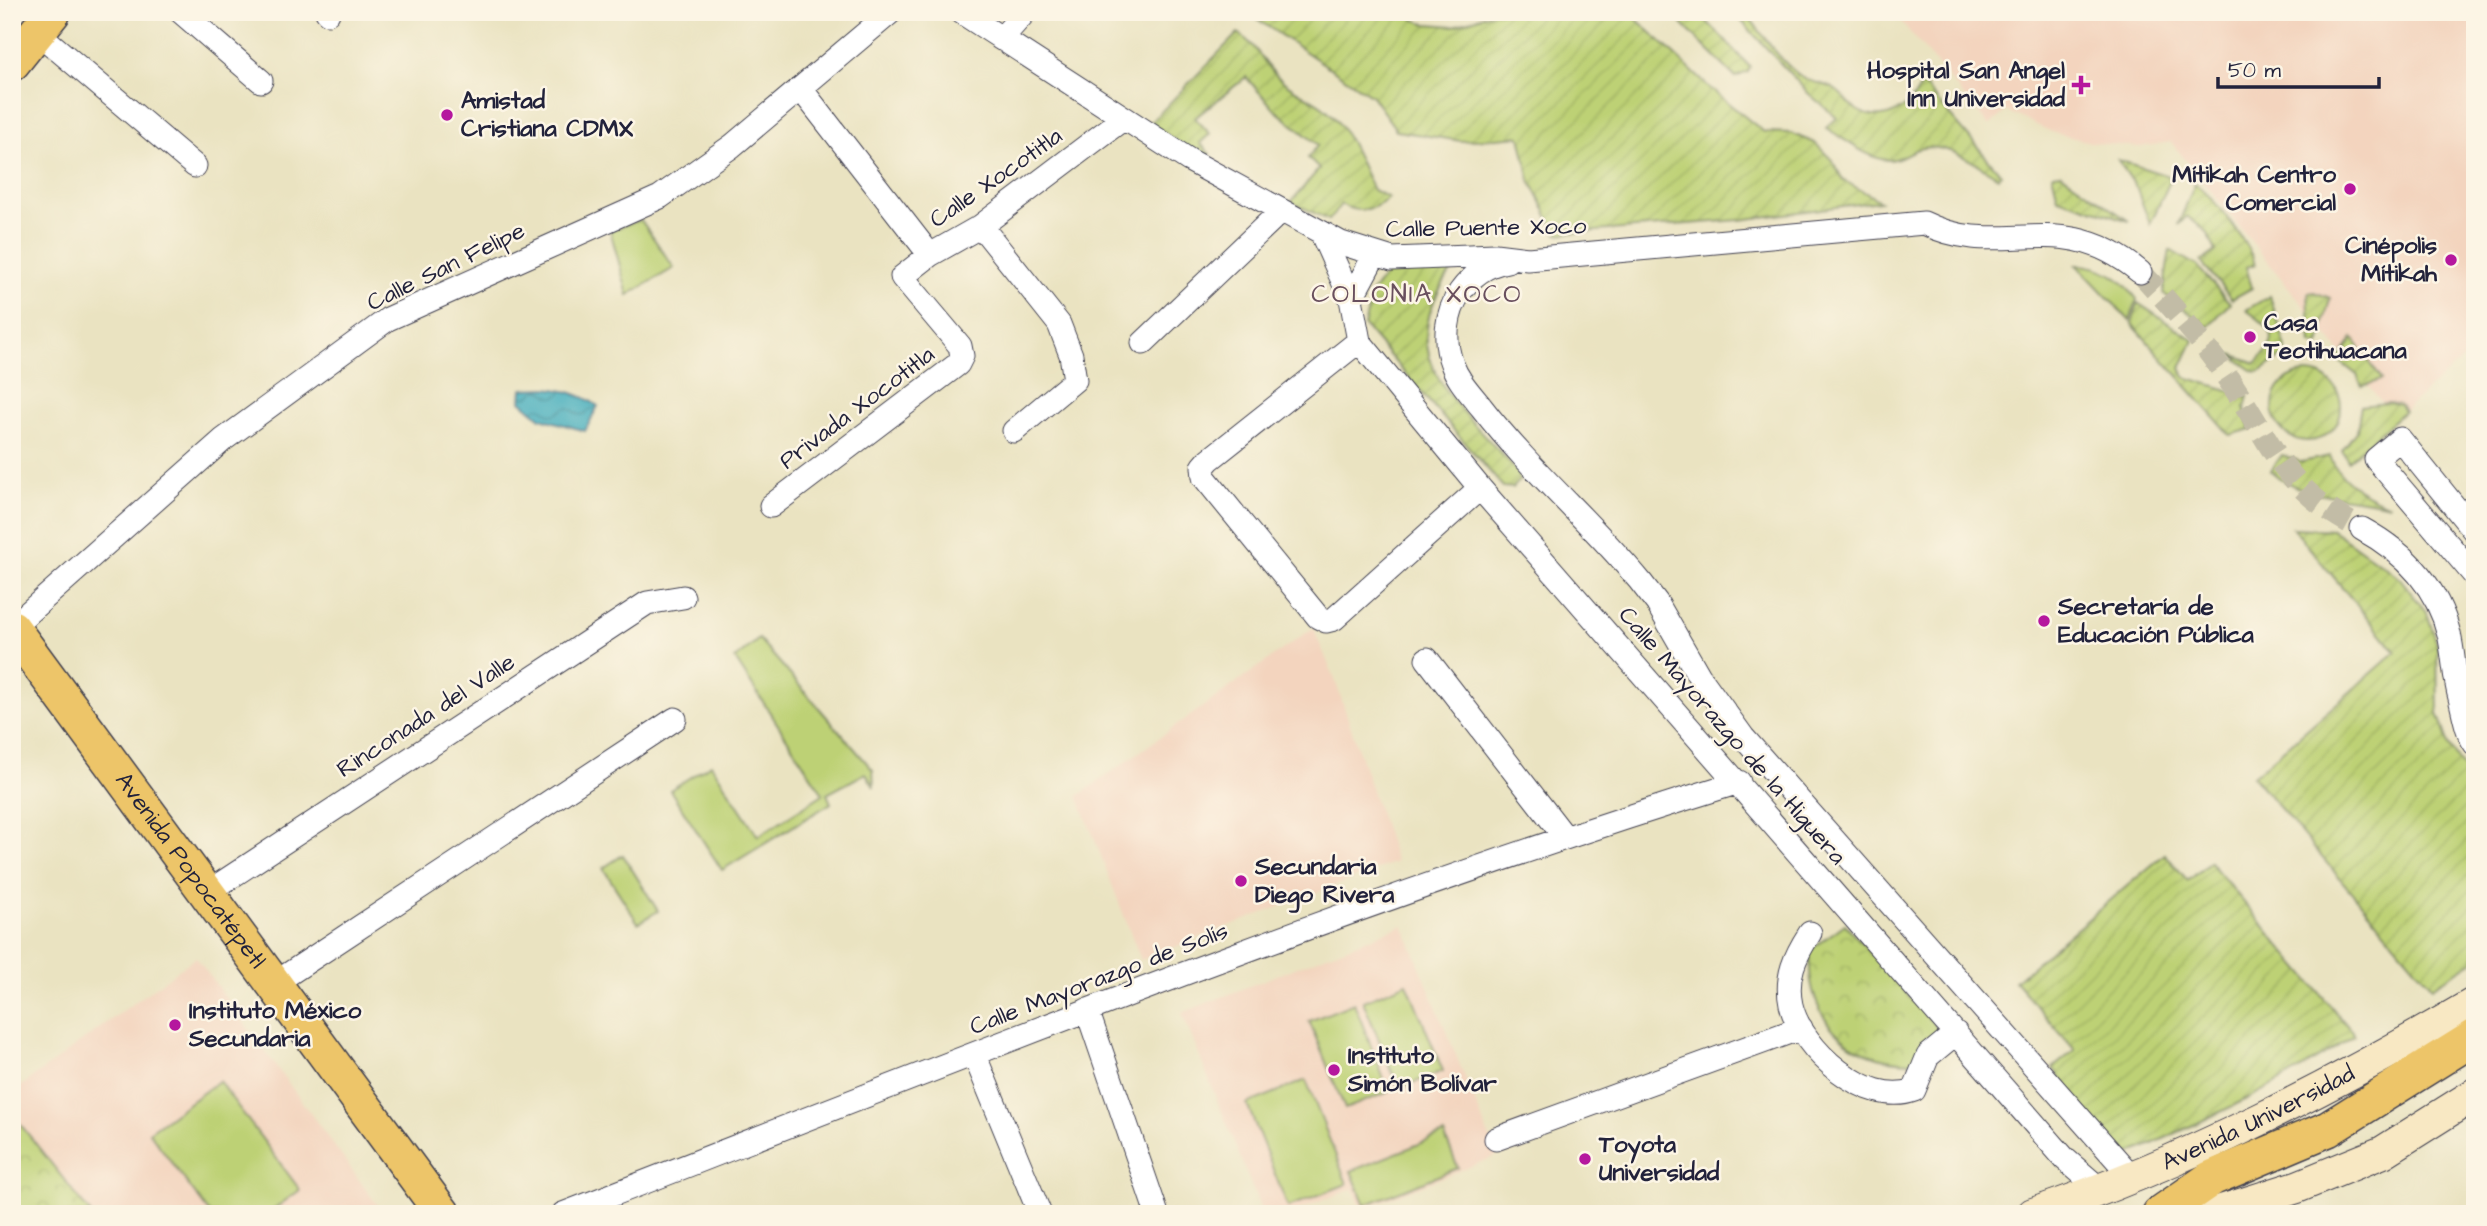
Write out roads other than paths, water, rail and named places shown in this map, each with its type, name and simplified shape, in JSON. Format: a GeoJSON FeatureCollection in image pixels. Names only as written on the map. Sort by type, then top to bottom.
{"type":"FeatureCollection","features":[{"type":"Feature","properties":{"kind":"main road"},"geometry":{"type":"LineString","coordinates":[[12,63],[45,22]]}},
{"type":"Feature","properties":{"kind":"main road","name":"Avenida Popocatépetl"},"geometry":{"type":"LineString","coordinates":[[12,628],[205,894],[275,984],[443,1214]]}},
{"type":"Feature","properties":{"kind":"main road","name":"Avenida Universidad"},"geometry":{"type":"LineString","coordinates":[[2033,1214],[2095,1202],[2132,1177],[2374,1062],[2475,1003]]}},
{"type":"Feature","properties":{"kind":"main road"},"geometry":{"type":"LineString","coordinates":[[2160,1214],[2212,1178],[2328,1129],[2475,1037]]}},
{"type":"Feature","properties":{"kind":"main road"},"geometry":{"type":"LineString","coordinates":[[2211,1214],[2297,1187],[2383,1152],[2475,1094]]}},
{"type":"Feature","properties":{"kind":"street"},"geometry":{"type":"LineString","coordinates":[[181,12],[261,81]]}},
{"type":"Feature","properties":{"kind":"street","name":"Calle San Felipe"},"geometry":{"type":"LineString","coordinates":[[12,628],[223,440],[388,319],[660,197],[732,146],[891,12]]}},
{"type":"Feature","properties":{"kind":"street","name":"Calle Puente Xoco"},"geometry":{"type":"LineString","coordinates":[[961,12],[1189,160],[1280,212],[1374,256],[1392,259],[1495,255],[1528,259],[1924,223],[1950,234],[1977,239],[2032,235],[2073,237],[2110,250],[2140,272]]}},
{"type":"Feature","properties":{"kind":"street"},"geometry":{"type":"LineString","coordinates":[[1001,39],[1025,12]]}},
{"type":"Feature","properties":{"kind":"street"},"geometry":{"type":"LineString","coordinates":[[45,22],[195,166]]}},
{"type":"Feature","properties":{"kind":"street","name":"Calle Xocotitla"},"geometry":{"type":"LineString","coordinates":[[801,89],[930,255],[981,226],[1124,118]]}},
{"type":"Feature","properties":{"kind":"street"},"geometry":{"type":"LineString","coordinates":[[1143,343],[1280,212]]}},
{"type":"Feature","properties":{"kind":"street"},"geometry":{"type":"LineString","coordinates":[[981,226],[1059,324],[1071,355],[1074,380],[1014,431]]}},
{"type":"Feature","properties":{"kind":"street","name":"Calle Mayorazgo de la Higuera"},"geometry":{"type":"LineString","coordinates":[[1321,232],[1351,299],[1359,341],[1480,488],[2065,1159],[2095,1202]]}},
{"type":"Feature","properties":{"kind":"street","name":"Privada Xocotitla"},"geometry":{"type":"LineString","coordinates":[[771,506],[958,364],[962,356],[960,346],[902,276],[930,255]]}},
{"type":"Feature","properties":{"kind":"street"},"geometry":{"type":"LineString","coordinates":[[1351,299],[1374,256]]}},
{"type":"Feature","properties":{"kind":"street"},"geometry":{"type":"LineString","coordinates":[[1528,259],[1486,267],[1475,275],[1457,297],[1451,310],[1447,338],[1448,352],[1459,379],[1497,428],[1640,581],[1657,603],[1699,677],[1743,737],[2132,1177]]}},
{"type":"Feature","properties":{"kind":"street"},"geometry":{"type":"LineString","coordinates":[[1359,341],[1202,467],[1204,477],[1310,607],[1326,621],[1334,619],[1480,488]]}},
{"type":"Feature","properties":{"kind":"street"},"geometry":{"type":"LineString","coordinates":[[2475,531],[2400,439],[2376,459],[2475,576]]}},
{"type":"Feature","properties":{"kind":"street"},"geometry":{"type":"LineString","coordinates":[[2362,529],[2395,550],[2422,578],[2433,594],[2448,630],[2457,687],[2475,744]]}},
{"type":"Feature","properties":{"kind":"street","name":"Rinconada del Valle"},"geometry":{"type":"LineString","coordinates":[[205,894],[646,603],[683,597]]}},
{"type":"Feature","properties":{"kind":"street"},"geometry":{"type":"LineString","coordinates":[[1427,659],[1564,836]]}},
{"type":"Feature","properties":{"kind":"street"},"geometry":{"type":"LineString","coordinates":[[275,984],[674,719]]}},
{"type":"Feature","properties":{"kind":"street","name":"Calle Mayorazgo de Solís"},"geometry":{"type":"LineString","coordinates":[[563,1214],[1087,1010],[1564,836],[1739,782]]}},
{"type":"Feature","properties":{"kind":"street"},"geometry":{"type":"LineString","coordinates":[[1810,933],[1793,961],[1790,977],[1791,1004],[1801,1028],[1841,1073],[1871,1089],[1894,1094],[1914,1090],[1928,1056],[1956,1033]]}},
{"type":"Feature","properties":{"kind":"street"},"geometry":{"type":"LineString","coordinates":[[1087,1010],[1157,1214]]}},
{"type":"Feature","properties":{"kind":"street"},"geometry":{"type":"LineString","coordinates":[[1496,1139],[1801,1028]]}},
{"type":"Feature","properties":{"kind":"street"},"geometry":{"type":"LineString","coordinates":[[974,1054],[1040,1214]]}},
{"type":"Feature","properties":{"kind":"water"},"geometry":{"type":"Polygon","coordinates":[[[546,388],[573,393],[598,406],[585,431],[541,418],[521,401],[522,389],[546,388]]]}},
{"type":"Feature","properties":{"kind":"tunnel"},"geometry":{"type":"LineString","coordinates":[[2140,272],[2209,351],[2270,446],[2297,482],[2335,514],[2362,529]]}},
{"type":"Feature","properties":{"kind":"place","name":"Hospital San Angel Inn Universidad"},"geometry":{"type":"Point","coordinates":[2081,85]}},
{"type":"Feature","properties":{"kind":"place","name":"Amistad Cristiana CDMX"},"geometry":{"type":"Point","coordinates":[447,115]}},
{"type":"Feature","properties":{"kind":"place","name":"Mítikah Centro Comercial"},"geometry":{"type":"Point","coordinates":[2350,189]}},
{"type":"Feature","properties":{"kind":"place","name":"Cinépolis Mítikah"},"geometry":{"type":"Point","coordinates":[2451,260]}},
{"type":"Feature","properties":{"kind":"place","name":"Casa Teotihuacana"},"geometry":{"type":"Point","coordinates":[2250,337]}},
{"type":"Feature","properties":{"kind":"place","name":"Secretaría de Educación Pública"},"geometry":{"type":"Point","coordinates":[2044,621]}},
{"type":"Feature","properties":{"kind":"place","name":"Secundaria Diego Rivera"},"geometry":{"type":"Point","coordinates":[1241,881]}},
{"type":"Feature","properties":{"kind":"place","name":"Instituto México Secundaria"},"geometry":{"type":"Point","coordinates":[175,1025]}},
{"type":"Feature","properties":{"kind":"place","name":"Instituto Simón Bolívar"},"geometry":{"type":"Point","coordinates":[1334,1070]}},
{"type":"Feature","properties":{"kind":"place","name":"Toyota Universidad"},"geometry":{"type":"Point","coordinates":[1585,1159]}},
{"type":"Feature","properties":{"kind":"district","name":"COLONIA XOCO"},"geometry":{"type":"Point","coordinates":[1417,294]}}]}
